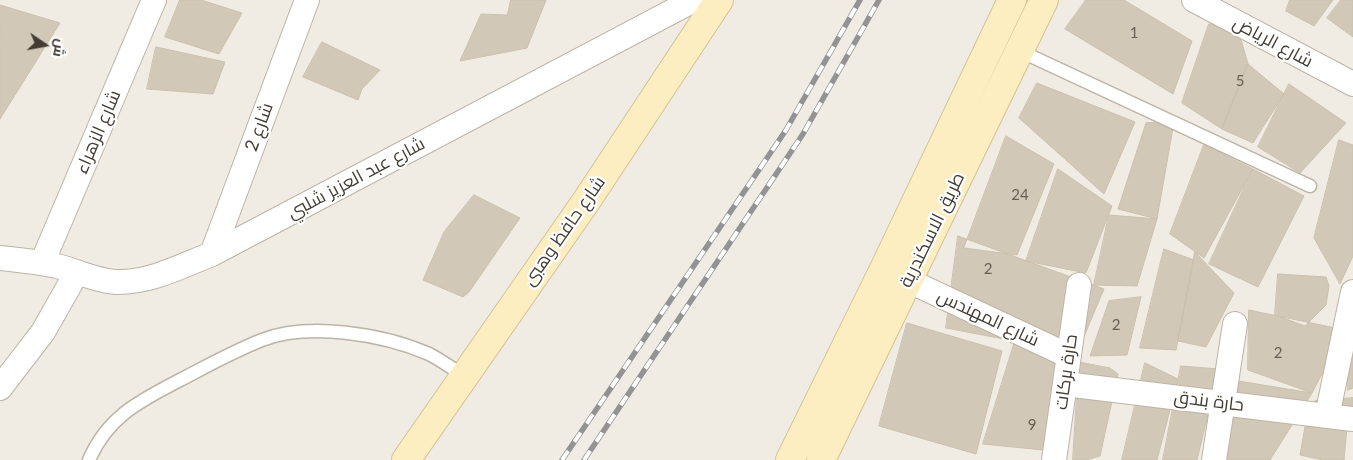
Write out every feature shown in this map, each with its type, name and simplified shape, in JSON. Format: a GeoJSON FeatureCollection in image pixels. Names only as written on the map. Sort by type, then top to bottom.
{"type":"FeatureCollection","features":[{"type":"Feature","properties":{"kind":"main road","name":"شارع حافظ وهبى"},"geometry":{"type":"LineString","coordinates":[[406,460],[587,200],[718,0]]}},
{"type":"Feature","properties":{"kind":"main road","name":"طريق الاسكندرية"},"geometry":{"type":"LineString","coordinates":[[790,460],[1012,0]]}},
{"type":"Feature","properties":{"kind":"main road","name":"طريق الاسكندرية"},"geometry":{"type":"LineString","coordinates":[[827,459],[907,280],[1044,0]]}},
{"type":"Feature","properties":{"kind":"street","name":"شارع الزهراء"},"geometry":{"type":"LineString","coordinates":[[42,263],[154,0]]}},
{"type":"Feature","properties":{"kind":"street","name":"شارع 2"},"geometry":{"type":"LineString","coordinates":[[212,254],[307,0]]}},
{"type":"Feature","properties":{"kind":"street","name":"شارع عبد العزيز شلبي"},"geometry":{"type":"LineString","coordinates":[[0,258],[42,263],[93,278],[116,282],[146,279],[212,254],[694,0]]}},
{"type":"Feature","properties":{"kind":"street","name":"شارع الرياض"},"geometry":{"type":"LineString","coordinates":[[1194,0],[1353,84]]}},
{"type":"Feature","properties":{"kind":"street"},"geometry":{"type":"LineString","coordinates":[[0,388],[43,332],[77,272]]}},
{"type":"Feature","properties":{"kind":"street","name":"شارع المهندس"},"geometry":{"type":"LineString","coordinates":[[907,280],[1069,356]]}},
{"type":"Feature","properties":{"kind":"street","name":"حارة بركات"},"geometry":{"type":"LineString","coordinates":[[1054,460],[1079,285]]}},
{"type":"Feature","properties":{"kind":"street"},"geometry":{"type":"LineString","coordinates":[[1327,416],[1353,292]]}},
{"type":"Feature","properties":{"kind":"street"},"geometry":{"type":"LineString","coordinates":[[1214,460],[1235,324]]}},
{"type":"Feature","properties":{"kind":"street","name":"حارة بندق"},"geometry":{"type":"LineString","coordinates":[[1065,384],[1353,419]]}},
{"type":"Feature","properties":{"kind":"lane"},"geometry":{"type":"LineString","coordinates":[[1020,50],[1310,186]]}},
{"type":"Feature","properties":{"kind":"lane"},"geometry":{"type":"LineString","coordinates":[[89,460],[111,423],[138,402],[263,339],[286,333],[318,331],[379,339],[429,355],[464,376]]}},
{"type":"Feature","properties":{"kind":"building"},"geometry":{"type":"Polygon","coordinates":[[[180,0],[201,0],[242,13],[219,54],[165,37],[180,0]]]}},
{"type":"Feature","properties":{"kind":"building"},"geometry":{"type":"Polygon","coordinates":[[[511,0],[546,0],[527,48],[460,61],[481,14],[507,15],[511,0]]]}},
{"type":"Feature","properties":{"kind":"building"},"geometry":{"type":"Polygon","coordinates":[[[1086,0],[1124,0],[1192,41],[1173,94],[1065,29],[1086,0]]]}},
{"type":"Feature","properties":{"kind":"building"},"geometry":{"type":"Polygon","coordinates":[[[1290,0],[1333,0],[1314,26],[1286,11],[1290,0]]]}},
{"type":"Feature","properties":{"kind":"building"},"geometry":{"type":"Polygon","coordinates":[[[1341,0],[1353,0],[1353,37],[1327,18],[1341,0]]]}},
{"type":"Feature","properties":{"kind":"building"},"geometry":{"type":"Polygon","coordinates":[[[0,5],[60,23],[0,119],[0,5]]]}},
{"type":"Feature","properties":{"kind":"building"},"geometry":{"type":"Polygon","coordinates":[[[1209,24],[1238,29],[1248,64],[1222,129],[1182,103],[1209,24]]]}},
{"type":"Feature","properties":{"kind":"building"},"geometry":{"type":"Polygon","coordinates":[[[322,42],[380,70],[362,89],[358,100],[303,77],[322,42]]]}},
{"type":"Feature","properties":{"kind":"building"},"geometry":{"type":"Polygon","coordinates":[[[156,47],[225,62],[213,94],[147,89],[156,47]]]}},
{"type":"Feature","properties":{"kind":"building"},"geometry":{"type":"Polygon","coordinates":[[[1248,64],[1284,94],[1253,143],[1222,129],[1248,64]]]}},
{"type":"Feature","properties":{"kind":"building"},"geometry":{"type":"Polygon","coordinates":[[[1037,83],[1135,122],[1104,194],[1019,118],[1037,83]]]}},
{"type":"Feature","properties":{"kind":"building"},"geometry":{"type":"Polygon","coordinates":[[[1289,84],[1346,123],[1300,173],[1258,147],[1289,84]]]}},
{"type":"Feature","properties":{"kind":"building"},"geometry":{"type":"Polygon","coordinates":[[[1174,122],[1157,219],[1118,209],[1146,123],[1174,122]]]}},
{"type":"Feature","properties":{"kind":"building"},"geometry":{"type":"Polygon","coordinates":[[[1006,136],[1054,164],[1017,255],[964,248],[1006,136]]]}},
{"type":"Feature","properties":{"kind":"building"},"geometry":{"type":"Polygon","coordinates":[[[1339,140],[1353,145],[1353,256],[1340,284],[1314,238],[1339,140]]]}},
{"type":"Feature","properties":{"kind":"building"},"geometry":{"type":"Polygon","coordinates":[[[1204,145],[1253,169],[1204,258],[1170,234],[1204,145]]]}},
{"type":"Feature","properties":{"kind":"building"},"geometry":{"type":"Polygon","coordinates":[[[1058,169],[1112,206],[1086,273],[1026,261],[1058,169]]]}},
{"type":"Feature","properties":{"kind":"building"},"geometry":{"type":"Polygon","coordinates":[[[1253,169],[1304,196],[1258,287],[1209,264],[1253,169]]]}},
{"type":"Feature","properties":{"kind":"building"},"geometry":{"type":"Polygon","coordinates":[[[474,195],[520,218],[469,292],[463,297],[423,280],[444,232],[474,195]]]}},
{"type":"Feature","properties":{"kind":"building"},"geometry":{"type":"Polygon","coordinates":[[[1109,215],[1157,219],[1137,286],[1094,285],[1109,215]]]}},
{"type":"Feature","properties":{"kind":"building"},"geometry":{"type":"Polygon","coordinates":[[[958,236],[1104,289],[1077,353],[946,328],[958,236]]]}},
{"type":"Feature","properties":{"kind":"building"},"geometry":{"type":"Polygon","coordinates":[[[1164,249],[1194,260],[1176,350],[1140,348],[1164,249]]]}},
{"type":"Feature","properties":{"kind":"building"},"geometry":{"type":"Polygon","coordinates":[[[1195,252],[1234,293],[1206,347],[1178,341],[1195,252]]]}},
{"type":"Feature","properties":{"kind":"building"},"geometry":{"type":"Polygon","coordinates":[[[1278,274],[1326,277],[1329,286],[1326,305],[1305,326],[1275,315],[1278,274]]]}},
{"type":"Feature","properties":{"kind":"building"},"geometry":{"type":"Polygon","coordinates":[[[1141,297],[1127,355],[1090,356],[1109,301],[1141,297]]]}},
{"type":"Feature","properties":{"kind":"building"},"geometry":{"type":"Polygon","coordinates":[[[1350,307],[1353,308],[1353,388],[1348,390],[1350,307]]]}},
{"type":"Feature","properties":{"kind":"building"},"geometry":{"type":"Polygon","coordinates":[[[1249,310],[1345,330],[1312,393],[1248,370],[1249,310]]]}},
{"type":"Feature","properties":{"kind":"building"},"geometry":{"type":"Polygon","coordinates":[[[907,323],[1002,351],[976,454],[879,426],[907,323]]]}},
{"type":"Feature","properties":{"kind":"building"},"geometry":{"type":"Polygon","coordinates":[[[1015,341],[1067,366],[1043,450],[983,444],[1015,341]]]}},
{"type":"Feature","properties":{"kind":"building"},"geometry":{"type":"Polygon","coordinates":[[[1079,362],[1110,368],[1118,374],[1100,456],[1086,460],[1073,460],[1079,362]]]}},
{"type":"Feature","properties":{"kind":"building"},"geometry":{"type":"Polygon","coordinates":[[[1145,363],[1178,379],[1157,460],[1122,460],[1145,363]]]}},
{"type":"Feature","properties":{"kind":"building"},"geometry":{"type":"Polygon","coordinates":[[[1181,366],[1219,369],[1197,460],[1163,460],[1181,366]]]}},
{"type":"Feature","properties":{"kind":"building"},"geometry":{"type":"Polygon","coordinates":[[[1226,379],[1312,393],[1270,460],[1226,460],[1226,379]]]}},
{"type":"Feature","properties":{"kind":"building"},"geometry":{"type":"Polygon","coordinates":[[[1353,398],[1353,421],[1347,427],[1344,460],[1323,460],[1300,455],[1305,427],[1315,401],[1353,398]]]}},
{"type":"Feature","properties":{"kind":"railway"},"geometry":{"type":"LineString","coordinates":[[562,460],[786,130],[860,0]]}},
{"type":"Feature","properties":{"kind":"railway"},"geometry":{"type":"LineString","coordinates":[[584,460],[803,134],[879,0]]}}]}
